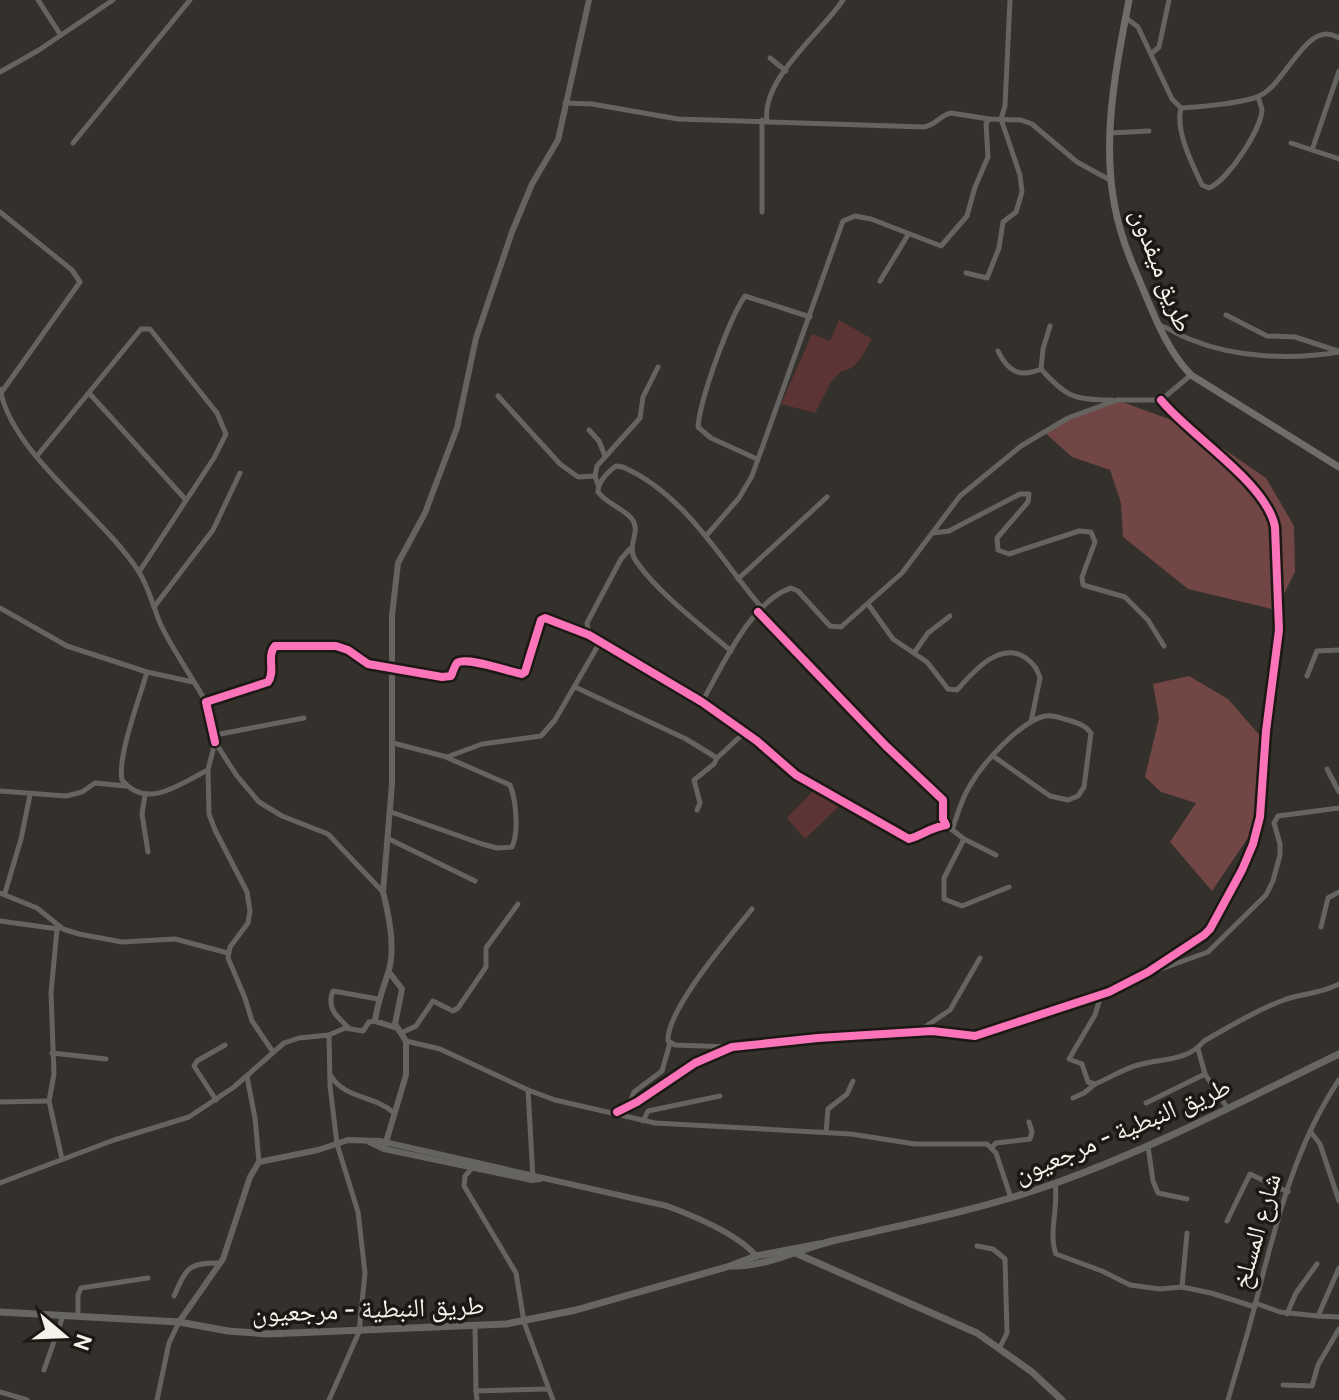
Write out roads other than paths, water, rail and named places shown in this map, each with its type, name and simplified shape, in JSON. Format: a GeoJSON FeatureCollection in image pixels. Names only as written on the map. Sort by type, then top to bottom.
{"type":"FeatureCollection","features":[{"type":"Feature","properties":{"kind":"main road","name":"طريق ميفدون"},"geometry":{"type":"LineString","coordinates":[[1129,0],[1109,133],[1111,180],[1122,237],[1158,324],[1175,356],[1191,375],[1339,467]]}},
{"type":"Feature","properties":{"kind":"main road","name":"طريق النبطية - مرجعيون"},"geometry":{"type":"LineString","coordinates":[[0,1312],[179,1322],[244,1333],[359,1332],[524,1322],[730,1266],[1011,1198],[1148,1146],[1339,1054]]}},
{"type":"Feature","properties":{"kind":"main road"},"geometry":{"type":"LineString","coordinates":[[789,1251],[977,1333],[1032,1372],[1062,1400]]}},
{"type":"Feature","properties":{"kind":"street"},"geometry":{"type":"LineString","coordinates":[[38,0],[60,34]]}},
{"type":"Feature","properties":{"kind":"street"},"geometry":{"type":"LineString","coordinates":[[0,61],[2,70],[39,50],[113,0]]}},
{"type":"Feature","properties":{"kind":"street"},"geometry":{"type":"LineString","coordinates":[[73,143],[190,0]]}},
{"type":"Feature","properties":{"kind":"street"},"geometry":{"type":"LineString","coordinates":[[375,1021],[378,999],[389,972],[389,934],[383,892],[391,812],[391,667],[393,596],[398,563],[425,513],[457,428],[476,338],[497,272],[532,184],[558,140],[589,0]]}},
{"type":"Feature","properties":{"kind":"street"},"geometry":{"type":"LineString","coordinates":[[762,212],[765,106],[786,71],[843,0]]}},
{"type":"Feature","properties":{"kind":"street"},"geometry":{"type":"LineString","coordinates":[[966,273],[987,278],[999,248],[1003,222],[1020,205],[1020,175],[1001,119],[1005,106],[1010,0]]}},
{"type":"Feature","properties":{"kind":"street"},"geometry":{"type":"LineString","coordinates":[[1151,54],[1159,47],[1169,0]]}},
{"type":"Feature","properties":{"kind":"street"},"geometry":{"type":"LineString","coordinates":[[1126,18],[1138,27],[1172,99],[1181,108]]}},
{"type":"Feature","properties":{"kind":"street"},"geometry":{"type":"LineString","coordinates":[[1181,108],[1258,97],[1269,90],[1290,67],[1312,37],[1325,33],[1339,38]]}},
{"type":"Feature","properties":{"kind":"street"},"geometry":{"type":"LineString","coordinates":[[770,58],[786,71]]}},
{"type":"Feature","properties":{"kind":"street"},"geometry":{"type":"LineString","coordinates":[[1312,150],[1339,71]]}},
{"type":"Feature","properties":{"kind":"street"},"geometry":{"type":"LineString","coordinates":[[1181,108],[1179,117],[1194,168],[1202,185],[1209,188],[1227,176],[1256,128],[1262,113],[1258,97]]}},
{"type":"Feature","properties":{"kind":"street"},"geometry":{"type":"LineString","coordinates":[[565,103],[592,104],[678,119],[854,127],[931,126],[945,114],[951,113],[1021,120],[1032,124],[1077,162],[1111,180]]}},
{"type":"Feature","properties":{"kind":"street"},"geometry":{"type":"LineString","coordinates":[[706,536],[744,492],[810,317],[836,238],[847,218],[871,219],[941,246],[967,216],[988,157],[986,124],[989,119]]}},
{"type":"Feature","properties":{"kind":"street"},"geometry":{"type":"LineString","coordinates":[[1109,133],[1149,131]]}},
{"type":"Feature","properties":{"kind":"street"},"geometry":{"type":"LineString","coordinates":[[1291,143],[1339,159]]}},
{"type":"Feature","properties":{"kind":"street"},"geometry":{"type":"LineString","coordinates":[[0,212],[72,270],[80,282],[0,391],[20,434],[104,527],[139,572],[179,660],[206,702],[215,739],[237,776],[259,802],[275,813],[328,834],[383,892]]}},
{"type":"Feature","properties":{"kind":"street"},"geometry":{"type":"LineString","coordinates":[[880,281],[908,235]]}},
{"type":"Feature","properties":{"kind":"street"},"geometry":{"type":"LineString","coordinates":[[757,459],[711,438],[699,429],[698,423],[717,363],[745,296],[810,317]]}},
{"type":"Feature","properties":{"kind":"street"},"geometry":{"type":"LineString","coordinates":[[1226,315],[1267,336],[1295,337],[1339,352]]}},
{"type":"Feature","properties":{"kind":"street"},"geometry":{"type":"LineString","coordinates":[[1158,324],[1189,339],[1242,353],[1291,357],[1339,352]]}},
{"type":"Feature","properties":{"kind":"street"},"geometry":{"type":"LineString","coordinates":[[1041,369],[1050,326]]}},
{"type":"Feature","properties":{"kind":"street"},"geometry":{"type":"LineString","coordinates":[[37,456],[141,329],[150,329],[217,413],[225,429],[225,438],[139,572]]}},
{"type":"Feature","properties":{"kind":"street"},"geometry":{"type":"LineString","coordinates":[[998,351],[1014,372],[1023,375],[1041,369]]}},
{"type":"Feature","properties":{"kind":"street"},"geometry":{"type":"LineString","coordinates":[[599,486],[595,476],[597,466],[640,418],[643,397],[658,367]]}},
{"type":"Feature","properties":{"kind":"street"},"geometry":{"type":"LineString","coordinates":[[1041,369],[1068,396],[1083,400],[1161,400],[1191,375]]}},
{"type":"Feature","properties":{"kind":"street"},"geometry":{"type":"LineString","coordinates":[[89,393],[186,500]]}},
{"type":"Feature","properties":{"kind":"street"},"geometry":{"type":"LineString","coordinates":[[498,396],[560,464],[578,477],[595,476]]}},
{"type":"Feature","properties":{"kind":"street"},"geometry":{"type":"LineString","coordinates":[[702,702],[731,651],[760,610],[791,588],[798,591],[827,624],[837,628],[902,573],[960,496],[1021,446],[1068,418],[1117,400]]}},
{"type":"Feature","properties":{"kind":"street"},"geometry":{"type":"LineString","coordinates":[[670,1043],[732,1047],[939,1031],[975,1036],[1102,994],[1156,967],[1210,929],[1239,876],[1253,844],[1260,817],[1266,731],[1280,621],[1275,527],[1271,514],[1221,455],[1181,422],[1161,400]]}},
{"type":"Feature","properties":{"kind":"street"},"geometry":{"type":"LineString","coordinates":[[589,430],[599,441],[606,457]]}},
{"type":"Feature","properties":{"kind":"street"},"geometry":{"type":"LineString","coordinates":[[589,635],[587,623],[621,559],[630,549],[635,531],[633,520],[598,492],[614,467],[621,466],[669,496],[706,536],[760,610],[886,746],[943,800],[946,825],[964,839],[996,855]]}},
{"type":"Feature","properties":{"kind":"street"},"geometry":{"type":"LineString","coordinates":[[154,607],[213,530],[240,473]]}},
{"type":"Feature","properties":{"kind":"street"},"geometry":{"type":"LineString","coordinates":[[933,533],[949,531],[1020,494],[1029,494],[1028,502],[997,538],[998,550],[1009,554],[1079,531],[1091,532],[1095,542],[1082,577],[1083,585],[1125,597],[1148,620],[1164,646]]}},
{"type":"Feature","properties":{"kind":"street"},"geometry":{"type":"LineString","coordinates":[[738,579],[827,497]]}},
{"type":"Feature","properties":{"kind":"street"},"geometry":{"type":"LineString","coordinates":[[630,549],[635,560],[662,588],[731,651]]}},
{"type":"Feature","properties":{"kind":"street"},"geometry":{"type":"LineString","coordinates":[[868,604],[893,639],[927,662],[943,685],[952,690],[957,690],[977,668],[993,657],[1010,652],[1025,658],[1033,664],[1040,678],[1031,722]]}},
{"type":"Feature","properties":{"kind":"street"},"geometry":{"type":"LineString","coordinates":[[0,608],[67,646],[147,672],[194,682]]}},
{"type":"Feature","properties":{"kind":"street"},"geometry":{"type":"LineString","coordinates":[[914,653],[928,633],[950,616]]}},
{"type":"Feature","properties":{"kind":"street"},"geometry":{"type":"LineString","coordinates":[[206,702],[268,682],[272,676],[271,650],[278,645],[336,646],[368,664],[447,677],[451,676],[457,663],[470,662],[522,674],[543,618],[589,635],[702,702],[745,732],[796,775],[909,839],[946,825]]}},
{"type":"Feature","properties":{"kind":"street"},"geometry":{"type":"LineString","coordinates":[[447,757],[482,744],[544,735],[600,642]]}},
{"type":"Feature","properties":{"kind":"street"},"geometry":{"type":"LineString","coordinates":[[1307,676],[1317,651],[1339,650]]}},
{"type":"Feature","properties":{"kind":"street"},"geometry":{"type":"LineString","coordinates":[[127,786],[121,772],[147,672]]}},
{"type":"Feature","properties":{"kind":"street"},"geometry":{"type":"LineString","coordinates":[[575,687],[686,739],[717,758]]}},
{"type":"Feature","properties":{"kind":"street"},"geometry":{"type":"LineString","coordinates":[[952,830],[969,788],[993,756],[1031,722],[1056,717],[1081,724],[1091,733],[1084,787],[1078,796],[1068,800],[1050,796],[993,756]]}},
{"type":"Feature","properties":{"kind":"street"},"geometry":{"type":"LineString","coordinates":[[215,739],[304,718]]}},
{"type":"Feature","properties":{"kind":"street"},"geometry":{"type":"LineString","coordinates":[[697,810],[700,798],[694,780],[745,732]]}},
{"type":"Feature","properties":{"kind":"street"},"geometry":{"type":"LineString","coordinates":[[215,739],[208,770],[211,822],[236,866],[249,898],[248,923],[228,953]]}},
{"type":"Feature","properties":{"kind":"street"},"geometry":{"type":"LineString","coordinates":[[391,812],[497,848],[512,847],[516,838],[510,785],[447,757],[393,743]]}},
{"type":"Feature","properties":{"kind":"street"},"geometry":{"type":"LineString","coordinates":[[1327,769],[1339,792]]}},
{"type":"Feature","properties":{"kind":"street"},"geometry":{"type":"LineString","coordinates":[[0,791],[30,795],[76,794],[95,783],[127,786],[145,795],[160,793],[208,770]]}},
{"type":"Feature","properties":{"kind":"street"},"geometry":{"type":"LineString","coordinates":[[30,795],[21,839],[3,893],[37,908],[60,929]]}},
{"type":"Feature","properties":{"kind":"street"},"geometry":{"type":"LineString","coordinates":[[145,795],[142,814],[148,852]]}},
{"type":"Feature","properties":{"kind":"street"},"geometry":{"type":"LineString","coordinates":[[1156,967],[1161,969],[1208,952],[1266,895],[1280,855],[1274,823],[1278,816],[1339,808]]}},
{"type":"Feature","properties":{"kind":"street"},"geometry":{"type":"LineString","coordinates":[[389,839],[475,881]]}},
{"type":"Feature","properties":{"kind":"street"},"geometry":{"type":"LineString","coordinates":[[964,839],[944,878],[944,899],[962,906],[1009,887]]}},
{"type":"Feature","properties":{"kind":"street"},"geometry":{"type":"LineString","coordinates":[[1321,927],[1328,898],[1339,892]]}},
{"type":"Feature","properties":{"kind":"street"},"geometry":{"type":"LineString","coordinates":[[378,999],[333,991],[331,1006],[335,1015],[349,1028],[363,1031],[369,1022],[375,1021],[399,1030],[416,1026],[433,1001],[453,1011],[458,1008],[486,967],[486,948],[518,904]]}},
{"type":"Feature","properties":{"kind":"street"},"geometry":{"type":"LineString","coordinates":[[628,1108],[634,1092],[664,1068],[670,1043],[669,1028],[685,999],[708,964],[752,909]]}},
{"type":"Feature","properties":{"kind":"street"},"geometry":{"type":"LineString","coordinates":[[0,921],[122,942],[175,939],[228,953]]}},
{"type":"Feature","properties":{"kind":"street"},"geometry":{"type":"LineString","coordinates":[[60,929],[51,993],[54,1074],[49,1101],[62,1159]]}},
{"type":"Feature","properties":{"kind":"street"},"geometry":{"type":"LineString","coordinates":[[228,953],[252,1021],[273,1052]]}},
{"type":"Feature","properties":{"kind":"street"},"geometry":{"type":"LineString","coordinates":[[918,1032],[950,1010],[980,958]]}},
{"type":"Feature","properties":{"kind":"street"},"geometry":{"type":"LineString","coordinates":[[388,1145],[406,1075],[406,1041],[399,1030],[396,1010],[402,989],[389,972]]}},
{"type":"Feature","properties":{"kind":"street"},"geometry":{"type":"LineString","coordinates":[[1073,1098],[1095,1084],[1140,1064],[1172,1060],[1198,1049],[1204,1041],[1276,1003],[1297,995],[1325,991],[1339,984]]}},
{"type":"Feature","properties":{"kind":"street"},"geometry":{"type":"LineString","coordinates":[[1095,1084],[1088,1082],[1082,1064],[1069,1059],[1095,1015],[1102,994]]}},
{"type":"Feature","properties":{"kind":"street"},"geometry":{"type":"LineString","coordinates":[[0,1183],[189,1117],[247,1077],[273,1052],[291,1040],[329,1035],[349,1028]]}},
{"type":"Feature","properties":{"kind":"street"},"geometry":{"type":"LineString","coordinates":[[329,1035],[337,1144],[358,1212],[365,1273],[359,1332],[329,1400]]}},
{"type":"Feature","properties":{"kind":"street"},"geometry":{"type":"LineString","coordinates":[[406,1041],[440,1049],[528,1090],[566,1103],[617,1112],[643,1121],[826,1132],[915,1144],[980,1143],[992,1147]]}},
{"type":"Feature","properties":{"kind":"street"},"geometry":{"type":"LineString","coordinates":[[216,1100],[206,1090],[194,1064],[225,1045]]}},
{"type":"Feature","properties":{"kind":"street"},"geometry":{"type":"LineString","coordinates":[[617,1112],[628,1108],[695,1063],[732,1047]]}},
{"type":"Feature","properties":{"kind":"street"},"geometry":{"type":"LineString","coordinates":[[1198,1049],[1205,1074],[1228,1109]]}},
{"type":"Feature","properties":{"kind":"street"},"geometry":{"type":"LineString","coordinates":[[52,1053],[106,1059]]}},
{"type":"Feature","properties":{"kind":"street"},"geometry":{"type":"LineString","coordinates":[[1146,1103],[1205,1074]]}},
{"type":"Feature","properties":{"kind":"street"},"geometry":{"type":"LineString","coordinates":[[330,1075],[345,1091],[375,1100],[394,1113]]}},
{"type":"Feature","properties":{"kind":"street"},"geometry":{"type":"LineString","coordinates":[[157,1400],[166,1351],[179,1322],[220,1263],[231,1239],[250,1177],[259,1162],[247,1077]]}},
{"type":"Feature","properties":{"kind":"street","name":"شارع المسلخ"},"geometry":{"type":"LineString","coordinates":[[1228,1400],[1300,1153],[1317,1114],[1339,1080]]}},
{"type":"Feature","properties":{"kind":"street"},"geometry":{"type":"LineString","coordinates":[[826,1132],[828,1109],[847,1094],[853,1081]]}},
{"type":"Feature","properties":{"kind":"street"},"geometry":{"type":"LineString","coordinates":[[528,1090],[535,1179]]}},
{"type":"Feature","properties":{"kind":"street"},"geometry":{"type":"LineString","coordinates":[[643,1121],[648,1111],[720,1096]]}},
{"type":"Feature","properties":{"kind":"street"},"geometry":{"type":"LineString","coordinates":[[0,1102],[49,1101]]}},
{"type":"Feature","properties":{"kind":"street"},"geometry":{"type":"LineString","coordinates":[[992,1147],[996,1143],[1030,1139],[1032,1132],[1029,1122]]}},
{"type":"Feature","properties":{"kind":"street"},"geometry":{"type":"LineString","coordinates":[[1310,1131],[1320,1144],[1339,1201]]}},
{"type":"Feature","properties":{"kind":"street"},"geometry":{"type":"LineString","coordinates":[[259,1162],[353,1139],[368,1141],[667,1206],[704,1221],[742,1244],[758,1259]]}},
{"type":"Feature","properties":{"kind":"street"},"geometry":{"type":"LineString","coordinates":[[1148,1146],[1158,1193],[1187,1199]]}},
{"type":"Feature","properties":{"kind":"street"},"geometry":{"type":"LineString","coordinates":[[992,1147],[1011,1198]]}},
{"type":"Feature","properties":{"kind":"street"},"geometry":{"type":"LineString","coordinates":[[469,1165],[464,1181],[466,1191],[516,1273],[524,1322],[553,1400]]}},
{"type":"Feature","properties":{"kind":"street"},"geometry":{"type":"LineString","coordinates":[[1227,1221],[1250,1174],[1288,1192]]}},
{"type":"Feature","properties":{"kind":"street"},"geometry":{"type":"LineString","coordinates":[[1055,1183],[1057,1203],[1053,1243],[1056,1254],[1130,1285],[1160,1289],[1182,1287],[1287,1314],[1339,1317]]}},
{"type":"Feature","properties":{"kind":"street"},"geometry":{"type":"LineString","coordinates":[[1182,1287],[1187,1233]]}},
{"type":"Feature","properties":{"kind":"street"},"geometry":{"type":"LineString","coordinates":[[977,1246],[993,1249],[1005,1259],[1007,1333],[999,1349]]}},
{"type":"Feature","properties":{"kind":"street"},"geometry":{"type":"LineString","coordinates":[[174,1296],[192,1265],[220,1263]]}},
{"type":"Feature","properties":{"kind":"street"},"geometry":{"type":"LineString","coordinates":[[1287,1314],[1296,1293],[1317,1264]]}},
{"type":"Feature","properties":{"kind":"street"},"geometry":{"type":"LineString","coordinates":[[1318,1316],[1339,1268]]}},
{"type":"Feature","properties":{"kind":"street"},"geometry":{"type":"LineString","coordinates":[[78,1316],[81,1288],[148,1278]]}},
{"type":"Feature","properties":{"kind":"street"},"geometry":{"type":"LineString","coordinates":[[44,1370],[63,1316]]}},
{"type":"Feature","properties":{"kind":"street"},"geometry":{"type":"LineString","coordinates":[[475,1326],[477,1400]]}},
{"type":"Feature","properties":{"kind":"street"},"geometry":{"type":"LineString","coordinates":[[1283,1385],[1312,1386],[1318,1365],[1339,1329]]}},
{"type":"Feature","properties":{"kind":"street"},"geometry":{"type":"LineString","coordinates":[[476,1391],[548,1389]]}},
{"type":"Feature","properties":{"kind":"street"},"geometry":{"type":"LineString","coordinates":[[0,1392],[27,1400]]}}]}
